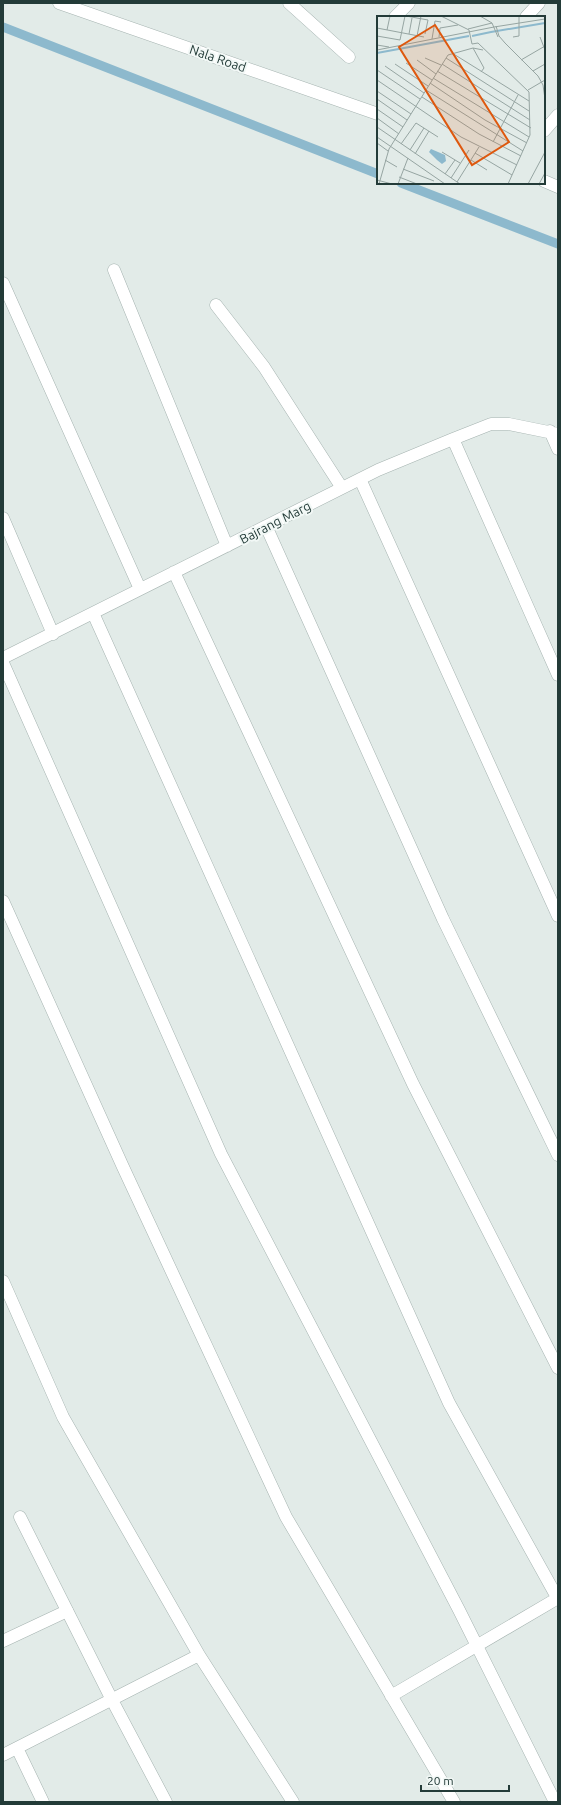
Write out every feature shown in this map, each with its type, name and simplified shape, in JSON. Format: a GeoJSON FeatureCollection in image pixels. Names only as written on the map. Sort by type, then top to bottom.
{"type":"FeatureCollection","features":[{"type":"Feature","properties":{"kind":"street","name":"Nala Road"},"geometry":{"type":"LineString","coordinates":[[59,3],[377,114]]}},
{"type":"Feature","properties":{"kind":"street"},"geometry":{"type":"LineString","coordinates":[[290,3],[349,57]]}},
{"type":"Feature","properties":{"kind":"street"},"geometry":{"type":"LineString","coordinates":[[396,16],[409,3]]}},
{"type":"Feature","properties":{"kind":"street"},"geometry":{"type":"LineString","coordinates":[[527,16],[539,3]]}},
{"type":"Feature","properties":{"kind":"street"},"geometry":{"type":"LineString","coordinates":[[545,129],[558,115]]}},
{"type":"Feature","properties":{"kind":"street"},"geometry":{"type":"LineString","coordinates":[[545,181],[558,187]]}},
{"type":"Feature","properties":{"kind":"street"},"geometry":{"type":"LineString","coordinates":[[114,270],[227,546]]}},
{"type":"Feature","properties":{"kind":"street"},"geometry":{"type":"LineString","coordinates":[[3,283],[140,589]]}},
{"type":"Feature","properties":{"kind":"street"},"geometry":{"type":"LineString","coordinates":[[216,305],[264,367],[342,488]]}},
{"type":"Feature","properties":{"kind":"street","name":"Bajrang Marg"},"geometry":{"type":"LineString","coordinates":[[3,658],[378,470],[453,439],[491,424],[509,424],[554,432]]}},
{"type":"Feature","properties":{"kind":"street"},"geometry":{"type":"LineString","coordinates":[[554,432],[558,449]]}},
{"type":"Feature","properties":{"kind":"street"},"geometry":{"type":"LineString","coordinates":[[453,439],[558,675]]}},
{"type":"Feature","properties":{"kind":"street"},"geometry":{"type":"LineString","coordinates":[[360,479],[558,916]]}},
{"type":"Feature","properties":{"kind":"street"},"geometry":{"type":"LineString","coordinates":[[3,518],[52,634]]}},
{"type":"Feature","properties":{"kind":"street"},"geometry":{"type":"LineString","coordinates":[[266,526],[442,919],[558,1155]]}},
{"type":"Feature","properties":{"kind":"street"},"geometry":{"type":"LineString","coordinates":[[174,572],[413,1084],[558,1368]]}},
{"type":"Feature","properties":{"kind":"street"},"geometry":{"type":"LineString","coordinates":[[93,613],[449,1403],[558,1598],[391,1696]]}},
{"type":"Feature","properties":{"kind":"street"},"geometry":{"type":"LineString","coordinates":[[3,663],[221,1154],[477,1645],[555,1802]]}},
{"type":"Feature","properties":{"kind":"street"},"geometry":{"type":"LineString","coordinates":[[3,901],[123,1167],[286,1516],[454,1802]]}},
{"type":"Feature","properties":{"kind":"street"},"geometry":{"type":"LineString","coordinates":[[3,1281],[63,1417],[199,1655],[293,1802]]}},
{"type":"Feature","properties":{"kind":"street"},"geometry":{"type":"LineString","coordinates":[[20,1517],[112,1700],[166,1802]]}},
{"type":"Feature","properties":{"kind":"street"},"geometry":{"type":"LineString","coordinates":[[3,1642],[67,1611]]}},
{"type":"Feature","properties":{"kind":"street"},"geometry":{"type":"LineString","coordinates":[[3,1755],[199,1655]]}},
{"type":"Feature","properties":{"kind":"street"},"geometry":{"type":"LineString","coordinates":[[18,1748],[43,1802]]}},
{"type":"Feature","properties":{"kind":"waterway"},"geometry":{"type":"LineString","coordinates":[[3,27],[377,174]]}},
{"type":"Feature","properties":{"kind":"waterway"},"geometry":{"type":"LineString","coordinates":[[404,184],[558,244]]}}]}
